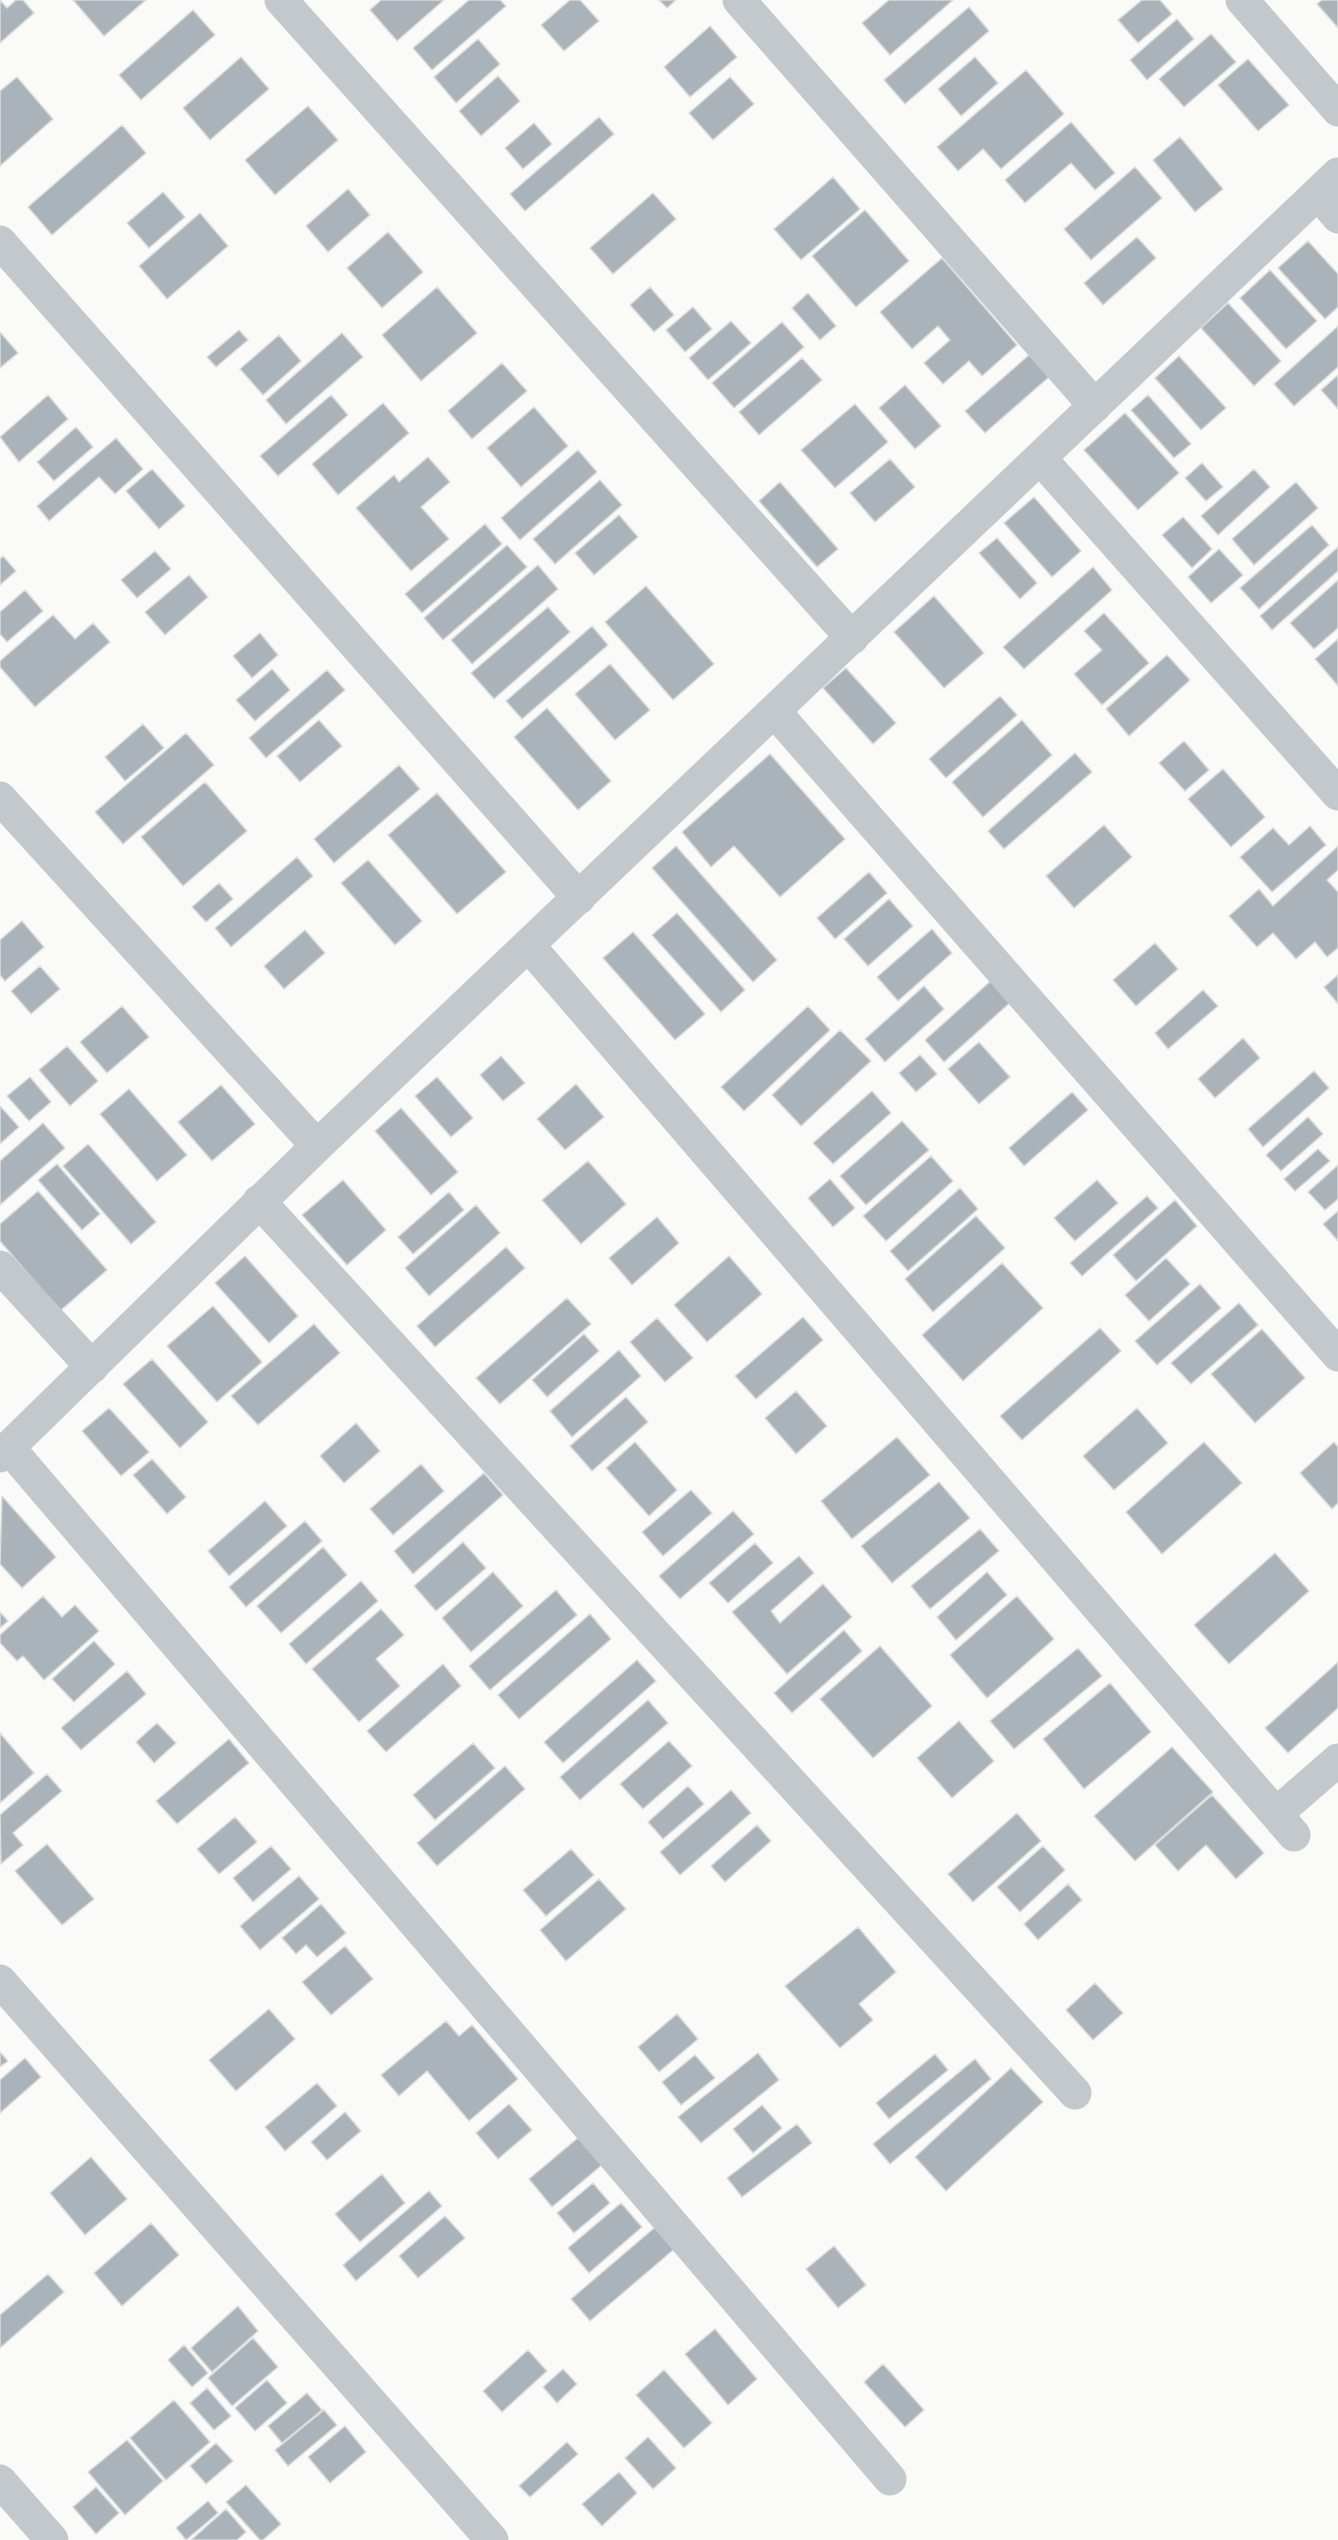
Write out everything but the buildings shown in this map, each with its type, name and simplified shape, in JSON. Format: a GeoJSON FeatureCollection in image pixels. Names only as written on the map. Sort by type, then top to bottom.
{"type":"FeatureCollection","features":[{"type":"Feature","properties":{"kind":"street"},"geometry":{"type":"LineString","coordinates":[[281,0],[852,638]]}},
{"type":"Feature","properties":{"kind":"street"},"geometry":{"type":"LineString","coordinates":[[739,0],[1095,406]]}},
{"type":"Feature","properties":{"kind":"street"},"geometry":{"type":"LineString","coordinates":[[1242,0],[1338,110]]}},
{"type":"Feature","properties":{"kind":"street"},"geometry":{"type":"LineString","coordinates":[[890,2480],[4,1452],[259,1201],[1040,458],[1331,195]]}},
{"type":"Feature","properties":{"kind":"street"},"geometry":{"type":"LineString","coordinates":[[0,242],[579,898]]}},
{"type":"Feature","properties":{"kind":"street"},"geometry":{"type":"LineString","coordinates":[[1040,458],[1338,794]]}},
{"type":"Feature","properties":{"kind":"street"},"geometry":{"type":"LineString","coordinates":[[775,712],[1338,1355]]}},
{"type":"Feature","properties":{"kind":"street"},"geometry":{"type":"LineString","coordinates":[[0,798],[317,1146]]}},
{"type":"Feature","properties":{"kind":"street"},"geometry":{"type":"LineString","coordinates":[[529,946],[1285,1824],[1338,1760]]}},
{"type":"Feature","properties":{"kind":"street"},"geometry":{"type":"LineString","coordinates":[[259,1201],[1075,2093]]}},
{"type":"Feature","properties":{"kind":"street"},"geometry":{"type":"LineString","coordinates":[[0,1267],[92,1367]]}},
{"type":"Feature","properties":{"kind":"street"},"geometry":{"type":"LineString","coordinates":[[0,1981],[492,2540]]}},
{"type":"Feature","properties":{"kind":"street"},"geometry":{"type":"LineString","coordinates":[[0,2481],[52,2540]]}}]}
